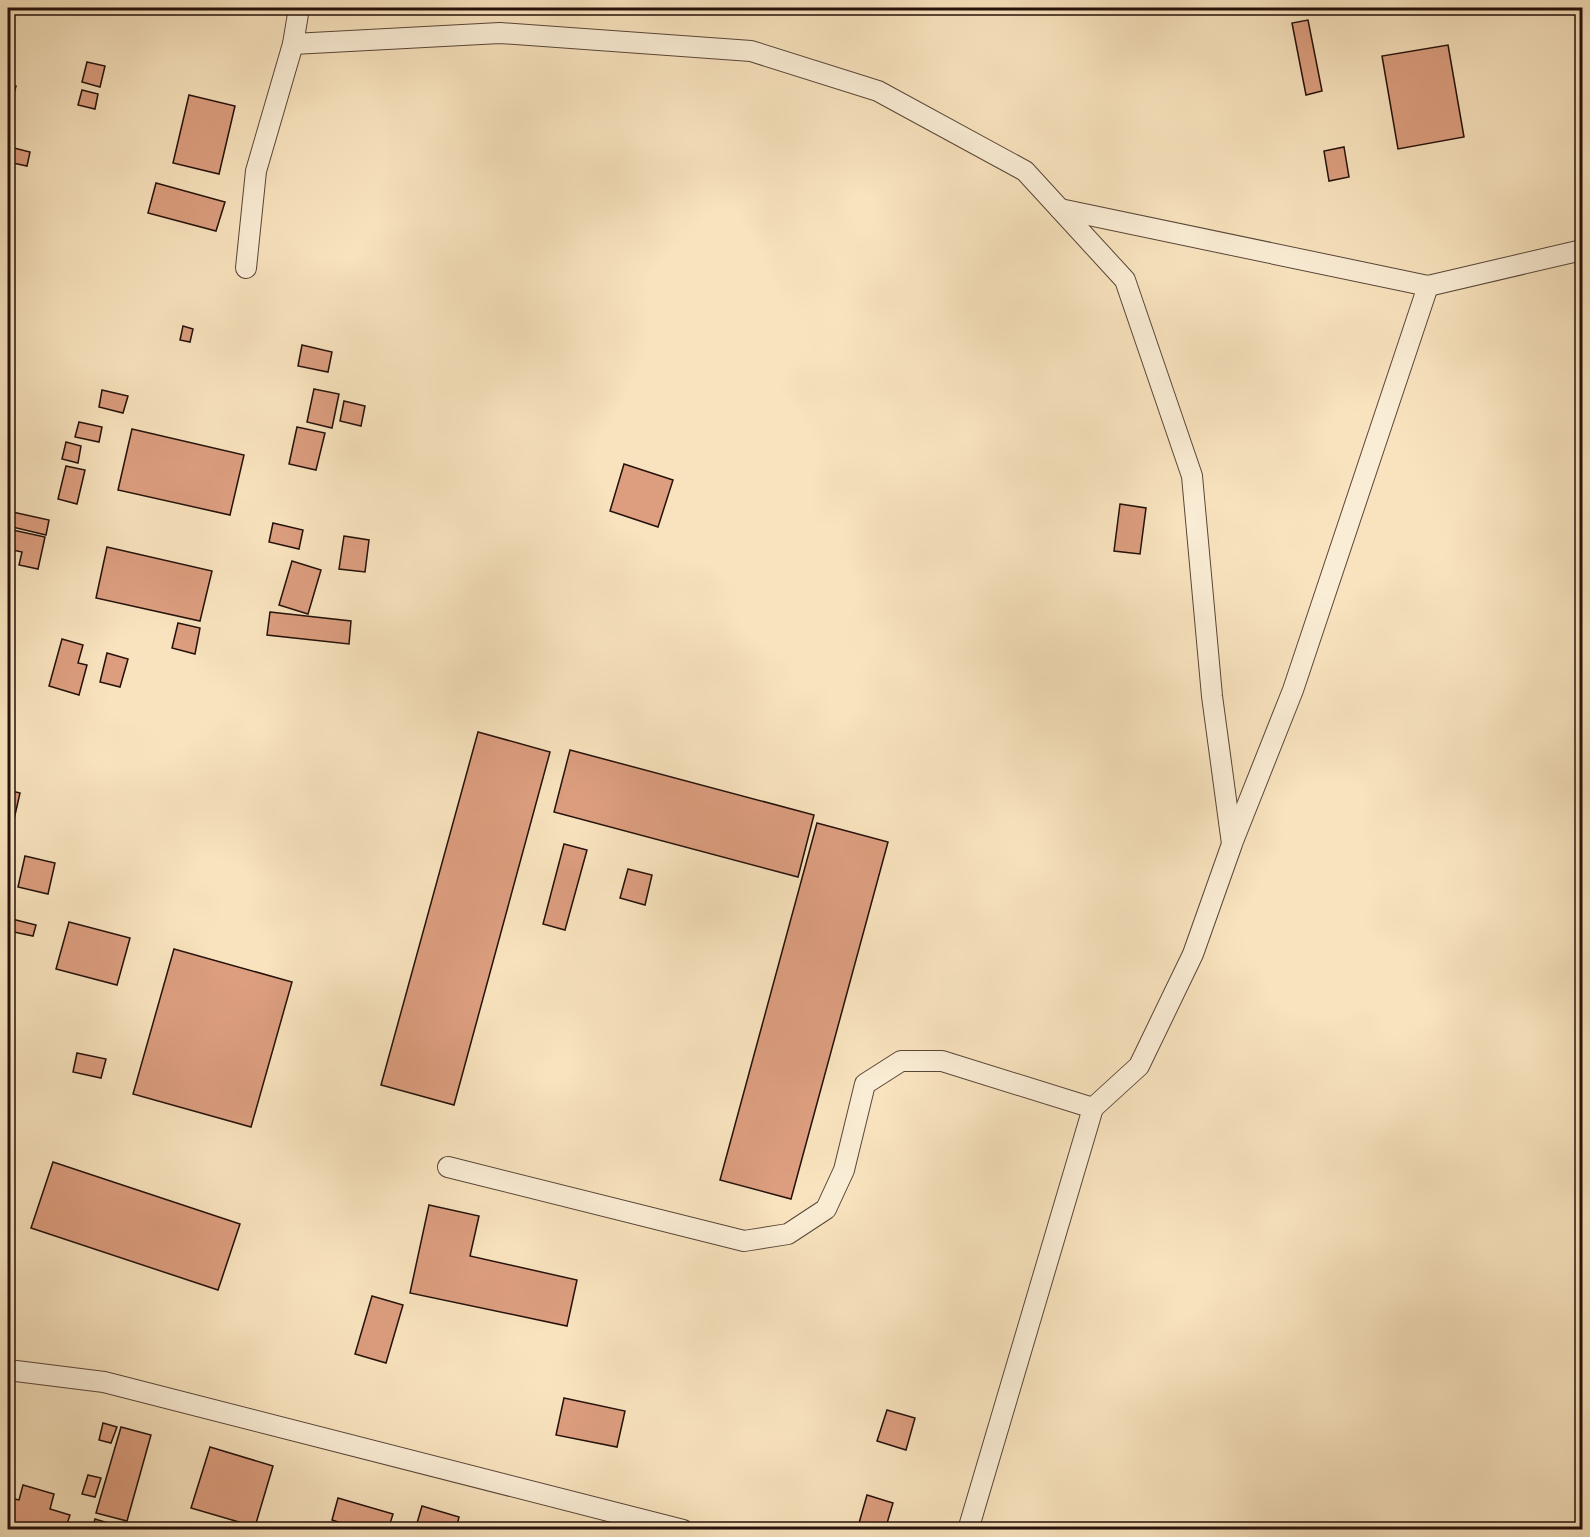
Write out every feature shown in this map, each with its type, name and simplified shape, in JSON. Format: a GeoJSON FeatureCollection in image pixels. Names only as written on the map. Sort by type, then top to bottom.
{"type":"FeatureCollection","features":[{"type":"Feature","properties":{"kind":"lane"},"geometry":{"type":"LineString","coordinates":[[246,268],[256,171],[293,44],[299,8]]}},
{"type":"Feature","properties":{"kind":"lane"},"geometry":{"type":"LineString","coordinates":[[293,44],[500,33],[751,51],[878,91],[1025,171],[1125,280],[1192,476],[1212,696],[1232,844]]}},
{"type":"Feature","properties":{"kind":"lane"},"geometry":{"type":"LineString","coordinates":[[1060,209],[1428,286],[1582,250]]}},
{"type":"Feature","properties":{"kind":"lane"},"geometry":{"type":"LineString","coordinates":[[968,1530],[1093,1108],[1139,1066],[1193,954],[1232,844],[1293,690],[1428,286]]}},
{"type":"Feature","properties":{"kind":"lane"},"geometry":{"type":"LineString","coordinates":[[448,1167],[744,1241],[788,1234],[826,1209],[844,1170],[865,1084],[901,1061],[942,1061],[1093,1108]]}},
{"type":"Feature","properties":{"kind":"lane"},"geometry":{"type":"LineString","coordinates":[[8,1370],[104,1382],[683,1530]]}},
{"type":"Feature","properties":{"kind":"building"},"geometry":{"type":"Polygon","coordinates":[[[1308,20],[1322,91],[1306,95],[1292,23],[1308,20]]]}},
{"type":"Feature","properties":{"kind":"building"},"geometry":{"type":"Polygon","coordinates":[[[1448,45],[1464,137],[1398,149],[1382,56],[1448,45]]]}},
{"type":"Feature","properties":{"kind":"building"},"geometry":{"type":"Polygon","coordinates":[[[87,62],[105,66],[100,87],[82,82],[87,62]]]}},
{"type":"Feature","properties":{"kind":"building"},"geometry":{"type":"Polygon","coordinates":[[[8,84],[16,86],[11,105],[8,104],[8,84]]]}},
{"type":"Feature","properties":{"kind":"building"},"geometry":{"type":"Polygon","coordinates":[[[82,90],[98,94],[95,109],[78,105],[82,90]]]}},
{"type":"Feature","properties":{"kind":"building"},"geometry":{"type":"Polygon","coordinates":[[[189,95],[235,106],[219,174],[173,163],[189,95]]]}},
{"type":"Feature","properties":{"kind":"building"},"geometry":{"type":"Polygon","coordinates":[[[10,147],[30,152],[27,166],[8,162],[10,147]]]}},
{"type":"Feature","properties":{"kind":"building"},"geometry":{"type":"Polygon","coordinates":[[[1344,147],[1349,177],[1329,181],[1324,151],[1344,147]]]}},
{"type":"Feature","properties":{"kind":"building"},"geometry":{"type":"Polygon","coordinates":[[[156,183],[225,202],[216,231],[148,213],[156,183]]]}},
{"type":"Feature","properties":{"kind":"building"},"geometry":{"type":"Polygon","coordinates":[[[183,326],[193,329],[190,342],[180,340],[183,326]]]}},
{"type":"Feature","properties":{"kind":"building"},"geometry":{"type":"Polygon","coordinates":[[[302,345],[332,352],[328,372],[298,366],[302,345]]]}},
{"type":"Feature","properties":{"kind":"building"},"geometry":{"type":"Polygon","coordinates":[[[314,389],[339,394],[332,428],[307,422],[314,389]]]}},
{"type":"Feature","properties":{"kind":"building"},"geometry":{"type":"Polygon","coordinates":[[[102,390],[128,396],[123,413],[99,407],[102,390]]]}},
{"type":"Feature","properties":{"kind":"building"},"geometry":{"type":"Polygon","coordinates":[[[344,401],[365,406],[361,426],[340,421],[344,401]]]}},
{"type":"Feature","properties":{"kind":"building"},"geometry":{"type":"Polygon","coordinates":[[[79,422],[102,427],[99,442],[75,437],[79,422]]]}},
{"type":"Feature","properties":{"kind":"building"},"geometry":{"type":"Polygon","coordinates":[[[297,427],[325,433],[316,470],[289,464],[297,427]]]}},
{"type":"Feature","properties":{"kind":"building"},"geometry":{"type":"Polygon","coordinates":[[[132,429],[244,455],[230,515],[118,490],[132,429]]]}},
{"type":"Feature","properties":{"kind":"building"},"geometry":{"type":"Polygon","coordinates":[[[66,442],[81,446],[78,463],[62,459],[66,442]]]}},
{"type":"Feature","properties":{"kind":"building"},"geometry":{"type":"Polygon","coordinates":[[[624,464],[673,480],[658,527],[610,511],[624,464]]]}},
{"type":"Feature","properties":{"kind":"building"},"geometry":{"type":"Polygon","coordinates":[[[66,466],[85,470],[77,504],[58,499],[66,466]]]}},
{"type":"Feature","properties":{"kind":"building"},"geometry":{"type":"Polygon","coordinates":[[[1120,504],[1146,508],[1140,554],[1114,551],[1120,504]]]}},
{"type":"Feature","properties":{"kind":"building"},"geometry":{"type":"Polygon","coordinates":[[[8,511],[49,520],[46,535],[8,526],[8,511]]]}},
{"type":"Feature","properties":{"kind":"building"},"geometry":{"type":"Polygon","coordinates":[[[273,523],[303,530],[299,549],[269,542],[273,523]]]}},
{"type":"Feature","properties":{"kind":"building"},"geometry":{"type":"Polygon","coordinates":[[[8,529],[45,537],[38,569],[19,565],[22,552],[8,549],[8,529]]]}},
{"type":"Feature","properties":{"kind":"building"},"geometry":{"type":"Polygon","coordinates":[[[344,536],[369,540],[365,572],[339,569],[344,536]]]}},
{"type":"Feature","properties":{"kind":"building"},"geometry":{"type":"Polygon","coordinates":[[[107,547],[212,571],[200,621],[96,598],[107,547]]]}},
{"type":"Feature","properties":{"kind":"building"},"geometry":{"type":"Polygon","coordinates":[[[292,561],[321,570],[308,614],[279,605],[292,561]]]}},
{"type":"Feature","properties":{"kind":"building"},"geometry":{"type":"Polygon","coordinates":[[[270,612],[351,621],[349,644],[267,635],[270,612]]]}},
{"type":"Feature","properties":{"kind":"building"},"geometry":{"type":"Polygon","coordinates":[[[178,623],[200,628],[195,654],[172,648],[178,623]]]}},
{"type":"Feature","properties":{"kind":"building"},"geometry":{"type":"Polygon","coordinates":[[[62,639],[83,645],[78,663],[87,665],[79,695],[49,686],[62,639]]]}},
{"type":"Feature","properties":{"kind":"building"},"geometry":{"type":"Polygon","coordinates":[[[107,653],[128,659],[120,687],[100,682],[107,653]]]}},
{"type":"Feature","properties":{"kind":"building"},"geometry":{"type":"Polygon","coordinates":[[[478,732],[550,752],[454,1105],[381,1085],[478,732]]]}},
{"type":"Feature","properties":{"kind":"building"},"geometry":{"type":"Polygon","coordinates":[[[570,750],[814,815],[798,877],[554,812],[570,750]]]}},
{"type":"Feature","properties":{"kind":"building"},"geometry":{"type":"Polygon","coordinates":[[[8,790],[20,793],[12,828],[8,827],[8,790]]]}},
{"type":"Feature","properties":{"kind":"building"},"geometry":{"type":"Polygon","coordinates":[[[817,823],[888,842],[791,1199],[720,1180],[817,823]]]}},
{"type":"Feature","properties":{"kind":"building"},"geometry":{"type":"Polygon","coordinates":[[[564,844],[587,850],[565,930],[543,924],[564,844]]]}},
{"type":"Feature","properties":{"kind":"building"},"geometry":{"type":"Polygon","coordinates":[[[25,856],[55,863],[48,894],[18,887],[25,856]]]}},
{"type":"Feature","properties":{"kind":"building"},"geometry":{"type":"Polygon","coordinates":[[[628,869],[652,875],[645,905],[620,898],[628,869]]]}},
{"type":"Feature","properties":{"kind":"building"},"geometry":{"type":"Polygon","coordinates":[[[12,919],[36,925],[33,936],[9,931],[12,919]]]}},
{"type":"Feature","properties":{"kind":"building"},"geometry":{"type":"Polygon","coordinates":[[[69,922],[130,938],[117,985],[56,969],[69,922]]]}},
{"type":"Feature","properties":{"kind":"building"},"geometry":{"type":"Polygon","coordinates":[[[174,949],[292,982],[251,1127],[133,1094],[174,949]]]}},
{"type":"Feature","properties":{"kind":"building"},"geometry":{"type":"Polygon","coordinates":[[[77,1053],[106,1059],[101,1078],[73,1072],[77,1053]]]}},
{"type":"Feature","properties":{"kind":"building"},"geometry":{"type":"Polygon","coordinates":[[[53,1162],[240,1224],[218,1290],[31,1228],[53,1162]]]}},
{"type":"Feature","properties":{"kind":"building"},"geometry":{"type":"Polygon","coordinates":[[[429,1205],[479,1216],[470,1256],[577,1280],[567,1326],[410,1293],[429,1205]]]}},
{"type":"Feature","properties":{"kind":"building"},"geometry":{"type":"Polygon","coordinates":[[[372,1296],[403,1305],[386,1363],[355,1354],[372,1296]]]}},
{"type":"Feature","properties":{"kind":"building"},"geometry":{"type":"Polygon","coordinates":[[[564,1398],[625,1411],[617,1447],[556,1435],[564,1398]]]}},
{"type":"Feature","properties":{"kind":"building"},"geometry":{"type":"Polygon","coordinates":[[[887,1410],[915,1418],[906,1450],[877,1441],[887,1410]]]}},
{"type":"Feature","properties":{"kind":"building"},"geometry":{"type":"Polygon","coordinates":[[[103,1423],[117,1427],[111,1443],[99,1440],[103,1423]]]}},
{"type":"Feature","properties":{"kind":"building"},"geometry":{"type":"Polygon","coordinates":[[[121,1427],[151,1435],[127,1521],[96,1513],[121,1427]]]}},
{"type":"Feature","properties":{"kind":"building"},"geometry":{"type":"Polygon","coordinates":[[[210,1447],[273,1466],[254,1530],[237,1529],[239,1522],[191,1508],[210,1447]]]}},
{"type":"Feature","properties":{"kind":"building"},"geometry":{"type":"Polygon","coordinates":[[[88,1475],[101,1478],[95,1497],[82,1494],[88,1475]]]}},
{"type":"Feature","properties":{"kind":"building"},"geometry":{"type":"Polygon","coordinates":[[[23,1485],[54,1494],[50,1509],[70,1515],[65,1530],[8,1530],[14,1499],[19,1500],[23,1485]]]}},
{"type":"Feature","properties":{"kind":"building"},"geometry":{"type":"Polygon","coordinates":[[[867,1495],[893,1503],[885,1530],[859,1523],[867,1495]]]}},
{"type":"Feature","properties":{"kind":"building"},"geometry":{"type":"Polygon","coordinates":[[[338,1498],[393,1514],[388,1530],[345,1530],[347,1525],[332,1520],[338,1498]]]}},
{"type":"Feature","properties":{"kind":"building"},"geometry":{"type":"Polygon","coordinates":[[[422,1506],[459,1517],[456,1530],[415,1530],[422,1506]]]}},
{"type":"Feature","properties":{"kind":"building"},"geometry":{"type":"Polygon","coordinates":[[[95,1519],[131,1530],[92,1530],[95,1519]]]}}]}
